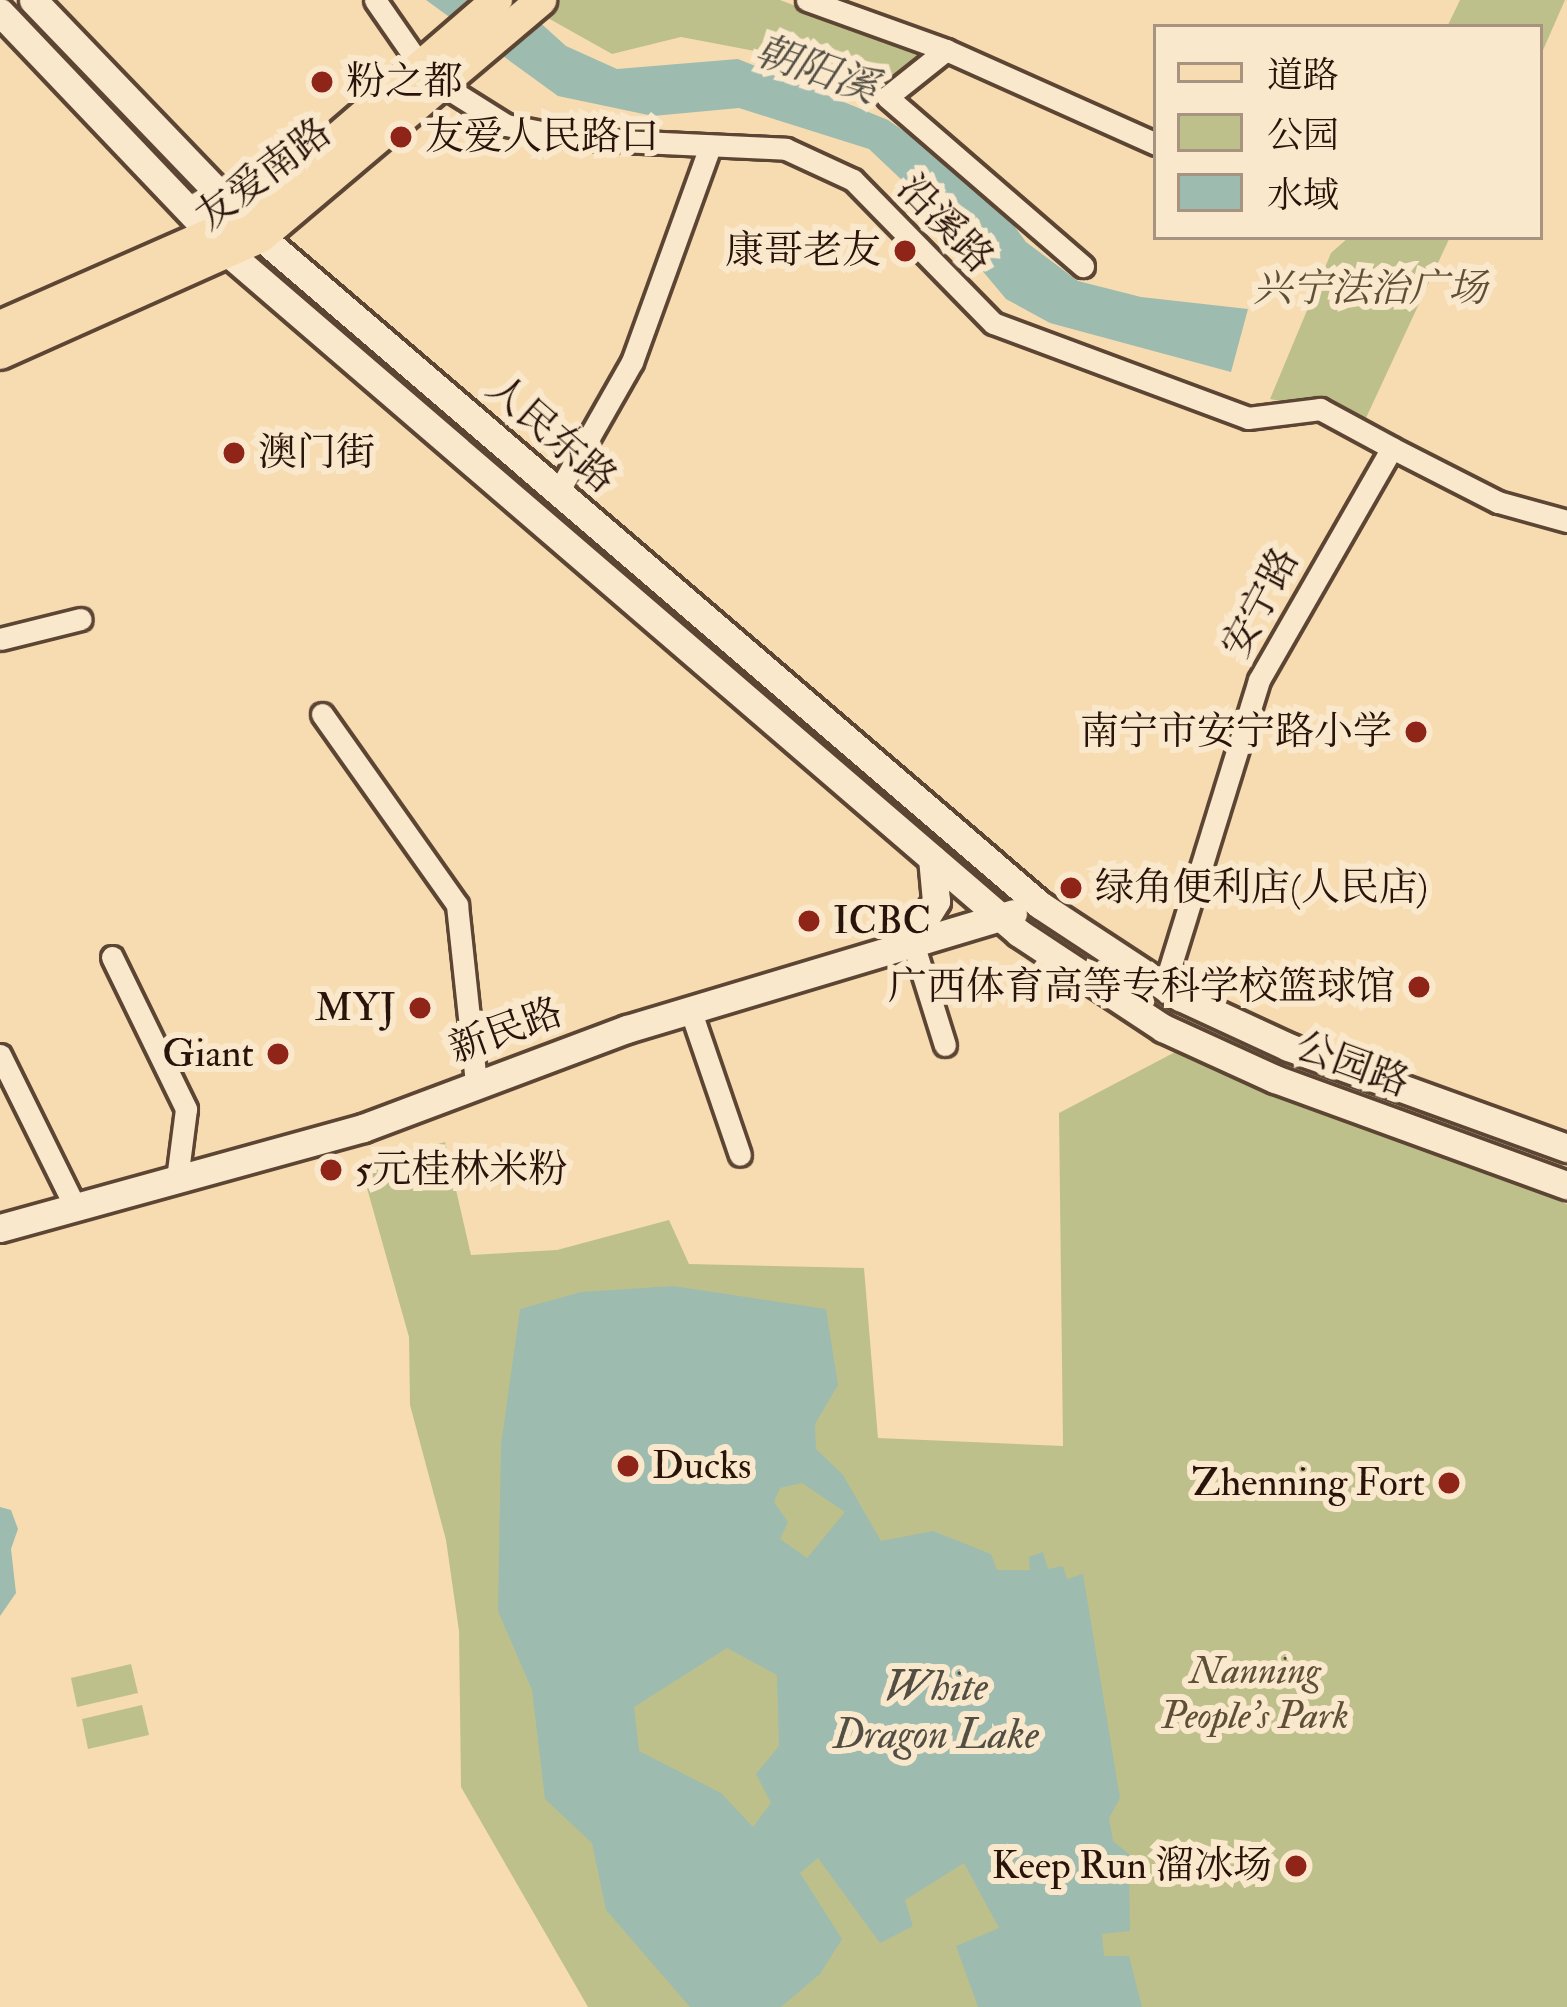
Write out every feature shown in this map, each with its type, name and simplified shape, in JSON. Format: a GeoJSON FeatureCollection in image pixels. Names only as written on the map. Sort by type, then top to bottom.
{"type":"FeatureCollection","features":[{"type":"Feature","properties":{"kind":"main road","name":"人民东路"},"geometry":{"type":"LineString","coordinates":[[33,0],[252,228],[1040,904]]}},
{"type":"Feature","properties":{"kind":"main road","name":"友爱南路"},"geometry":{"type":"LineString","coordinates":[[0,354],[252,228],[434,70],[496,0]]}},
{"type":"Feature","properties":{"kind":"main road","name":"友爱南路"},"geometry":{"type":"LineString","coordinates":[[434,70],[541,0]]}},
{"type":"Feature","properties":{"kind":"main road","name":"人民东路"},"geometry":{"type":"LineString","coordinates":[[0,12],[223,246],[1000,916]]}},
{"type":"Feature","properties":{"kind":"main road","name":"友爱南路"},"geometry":{"type":"LineString","coordinates":[[0,326],[223,246]]}},
{"type":"Feature","properties":{"kind":"main road"},"geometry":{"type":"LineString","coordinates":[[912,940],[936,902],[932,858]]}},
{"type":"Feature","properties":{"kind":"main road","name":"公园路"},"geometry":{"type":"LineString","coordinates":[[1040,904],[1164,987],[1288,1047],[1567,1148]]}},
{"type":"Feature","properties":{"kind":"main road","name":"新民路"},"geometry":{"type":"LineString","coordinates":[[0,1228],[363,1129],[476,1082],[690,1009],[1040,904]]}},
{"type":"Feature","properties":{"kind":"main road","name":"公园路"},"geometry":{"type":"LineString","coordinates":[[1000,916],[1163,1028],[1275,1079],[1567,1185]]}},
{"type":"Feature","properties":{"kind":"street"},"geometry":{"type":"LineString","coordinates":[[375,0],[434,70]]}},
{"type":"Feature","properties":{"kind":"street"},"geometry":{"type":"LineString","coordinates":[[806,0],[946,50],[1153,143]]}},
{"type":"Feature","properties":{"kind":"street"},"geometry":{"type":"LineString","coordinates":[[946,50],[887,97],[1083,266]]}},
{"type":"Feature","properties":{"kind":"street","name":"沿溪路"},"geometry":{"type":"LineString","coordinates":[[434,70],[506,125],[577,139],[786,149],[853,180],[993,323],[1047,348],[1248,418],[1319,409],[1392,448]]}},
{"type":"Feature","properties":{"kind":"street"},"geometry":{"type":"LineString","coordinates":[[558,491],[632,362],[710,146]]}},
{"type":"Feature","properties":{"kind":"street"},"geometry":{"type":"LineString","coordinates":[[1392,448],[1498,502],[1567,521]]}},
{"type":"Feature","properties":{"kind":"street","name":"安宁路"},"geometry":{"type":"LineString","coordinates":[[1164,987],[1259,680],[1392,448]]}},
{"type":"Feature","properties":{"kind":"street"},"geometry":{"type":"LineString","coordinates":[[0,640],[81,619]]}},
{"type":"Feature","properties":{"kind":"street"},"geometry":{"type":"LineString","coordinates":[[322,714],[457,905],[476,1082]]}},
{"type":"Feature","properties":{"kind":"street"},"geometry":{"type":"LineString","coordinates":[[912,940],[945,1045]]}},
{"type":"Feature","properties":{"kind":"street"},"geometry":{"type":"LineString","coordinates":[[112,957],[186,1109],[177,1179]]}},
{"type":"Feature","properties":{"kind":"street"},"geometry":{"type":"LineString","coordinates":[[690,1009],[740,1155]]}},
{"type":"Feature","properties":{"kind":"street"},"geometry":{"type":"LineString","coordinates":[[0,1055],[74,1205]]}},
{"type":"Feature","properties":{"kind":"green space"},"geometry":{"type":"Polygon","coordinates":[[[554,0],[780,0],[939,60],[884,100],[791,58],[681,37],[612,54],[539,13],[554,0]]]}},
{"type":"Feature","properties":{"kind":"green space"},"geometry":{"type":"Polygon","coordinates":[[[1460,0],[1565,0],[1543,50],[1543,24],[1448,24],[1460,0]]]}},
{"type":"Feature","properties":{"kind":"green space","name":"兴宁法治广场"},"geometry":{"type":"Polygon","coordinates":[[[1346,240],[1449,240],[1366,418],[1270,399],[1331,253],[1346,240]]]}},
{"type":"Feature","properties":{"kind":"green space","name":"Nanning People's Park"},"geometry":{"type":"Polygon","coordinates":[[[1179,1050],[1567,1204],[1567,2007],[588,2007],[461,1787],[459,1631],[446,1540],[410,1405],[409,1337],[361,1167],[445,1142],[471,1255],[557,1250],[669,1220],[689,1264],[864,1268],[878,1438],[1063,1446],[1059,1113],[1179,1050]]]}},
{"type":"Feature","properties":{"kind":"green space"},"geometry":{"type":"Polygon","coordinates":[[[131,1664],[138,1693],[77,1707],[71,1678],[131,1664]]]}},
{"type":"Feature","properties":{"kind":"green space"},"geometry":{"type":"Polygon","coordinates":[[[142,1705],[149,1735],[88,1749],[82,1719],[142,1705]]]}},
{"type":"Feature","properties":{"kind":"water"},"geometry":{"type":"Polygon","coordinates":[[[426,0],[515,0],[566,46],[617,69],[738,59],[888,120],[985,187],[1026,242],[1078,281],[1141,297],[1248,309],[1231,372],[1050,323],[1006,299],[924,201],[869,149],[739,108],[653,116],[558,96],[426,0]]]}},
{"type":"Feature","properties":{"kind":"water","name":"White Dragon Lake"},"geometry":{"type":"Polygon","coordinates":[[[673,1286],[826,1309],[838,1385],[815,1424],[816,1449],[843,1475],[881,1541],[933,1531],[991,1554],[997,1570],[1030,1570],[1029,1557],[1043,1552],[1048,1569],[1063,1566],[1067,1579],[1083,1574],[1120,1798],[1109,1818],[1113,1841],[1129,1854],[1130,1931],[1102,1934],[1104,1956],[1129,1956],[1142,2007],[978,2007],[956,1946],[999,1928],[964,1863],[905,1900],[913,1926],[880,1943],[818,1858],[800,1873],[842,1939],[820,1974],[781,2007],[690,2007],[606,1910],[592,1843],[545,1799],[532,1690],[498,1611],[501,1445],[520,1309],[581,1292],[673,1286]],[[802,1483],[780,1488],[774,1502],[788,1522],[780,1539],[807,1558],[845,1512],[802,1483]],[[727,1648],[634,1707],[639,1751],[721,1793],[753,1827],[771,1803],[756,1774],[779,1746],[777,1675],[727,1648]]]}},
{"type":"Feature","properties":{"kind":"water"},"geometry":{"type":"Polygon","coordinates":[[[0,1507],[11,1510],[18,1529],[11,1549],[16,1593],[0,1616],[0,1507]]]}},
{"type":"Feature","properties":{"kind":"place","name":"粉之都"},"geometry":{"type":"Point","coordinates":[322,82]}},
{"type":"Feature","properties":{"kind":"place","name":"友爱人民路口"},"geometry":{"type":"Point","coordinates":[401,137]}},
{"type":"Feature","properties":{"kind":"place","name":"康哥老友"},"geometry":{"type":"Point","coordinates":[905,251]}},
{"type":"Feature","properties":{"kind":"place","name":"澳门街"},"geometry":{"type":"Point","coordinates":[234,453]}},
{"type":"Feature","properties":{"kind":"place","name":"南宁市安宁路小学"},"geometry":{"type":"Point","coordinates":[1416,732]}},
{"type":"Feature","properties":{"kind":"place","name":"绿角便利店(人民店)"},"geometry":{"type":"Point","coordinates":[1071,888]}},
{"type":"Feature","properties":{"kind":"place","name":"ICBC"},"geometry":{"type":"Point","coordinates":[809,921]}},
{"type":"Feature","properties":{"kind":"place","name":"广西体育高等专科学校篮球馆"},"geometry":{"type":"Point","coordinates":[1419,987]}},
{"type":"Feature","properties":{"kind":"place","name":"MYJ"},"geometry":{"type":"Point","coordinates":[420,1008]}},
{"type":"Feature","properties":{"kind":"place","name":"Giant"},"geometry":{"type":"Point","coordinates":[278,1054]}},
{"type":"Feature","properties":{"kind":"place","name":"5元桂林米粉"},"geometry":{"type":"Point","coordinates":[331,1170]}},
{"type":"Feature","properties":{"kind":"place","name":"Ducks"},"geometry":{"type":"Point","coordinates":[628,1466]}},
{"type":"Feature","properties":{"kind":"place","name":"Zhenning Fort"},"geometry":{"type":"Point","coordinates":[1449,1483]}},
{"type":"Feature","properties":{"kind":"place","name":"Keep Run 溜冰场"},"geometry":{"type":"Point","coordinates":[1296,1866]}},
{"type":"Feature","properties":{"kind":"water label","name":"朝阳溪"},"geometry":{"type":"Point","coordinates":[816,70]}}]}
